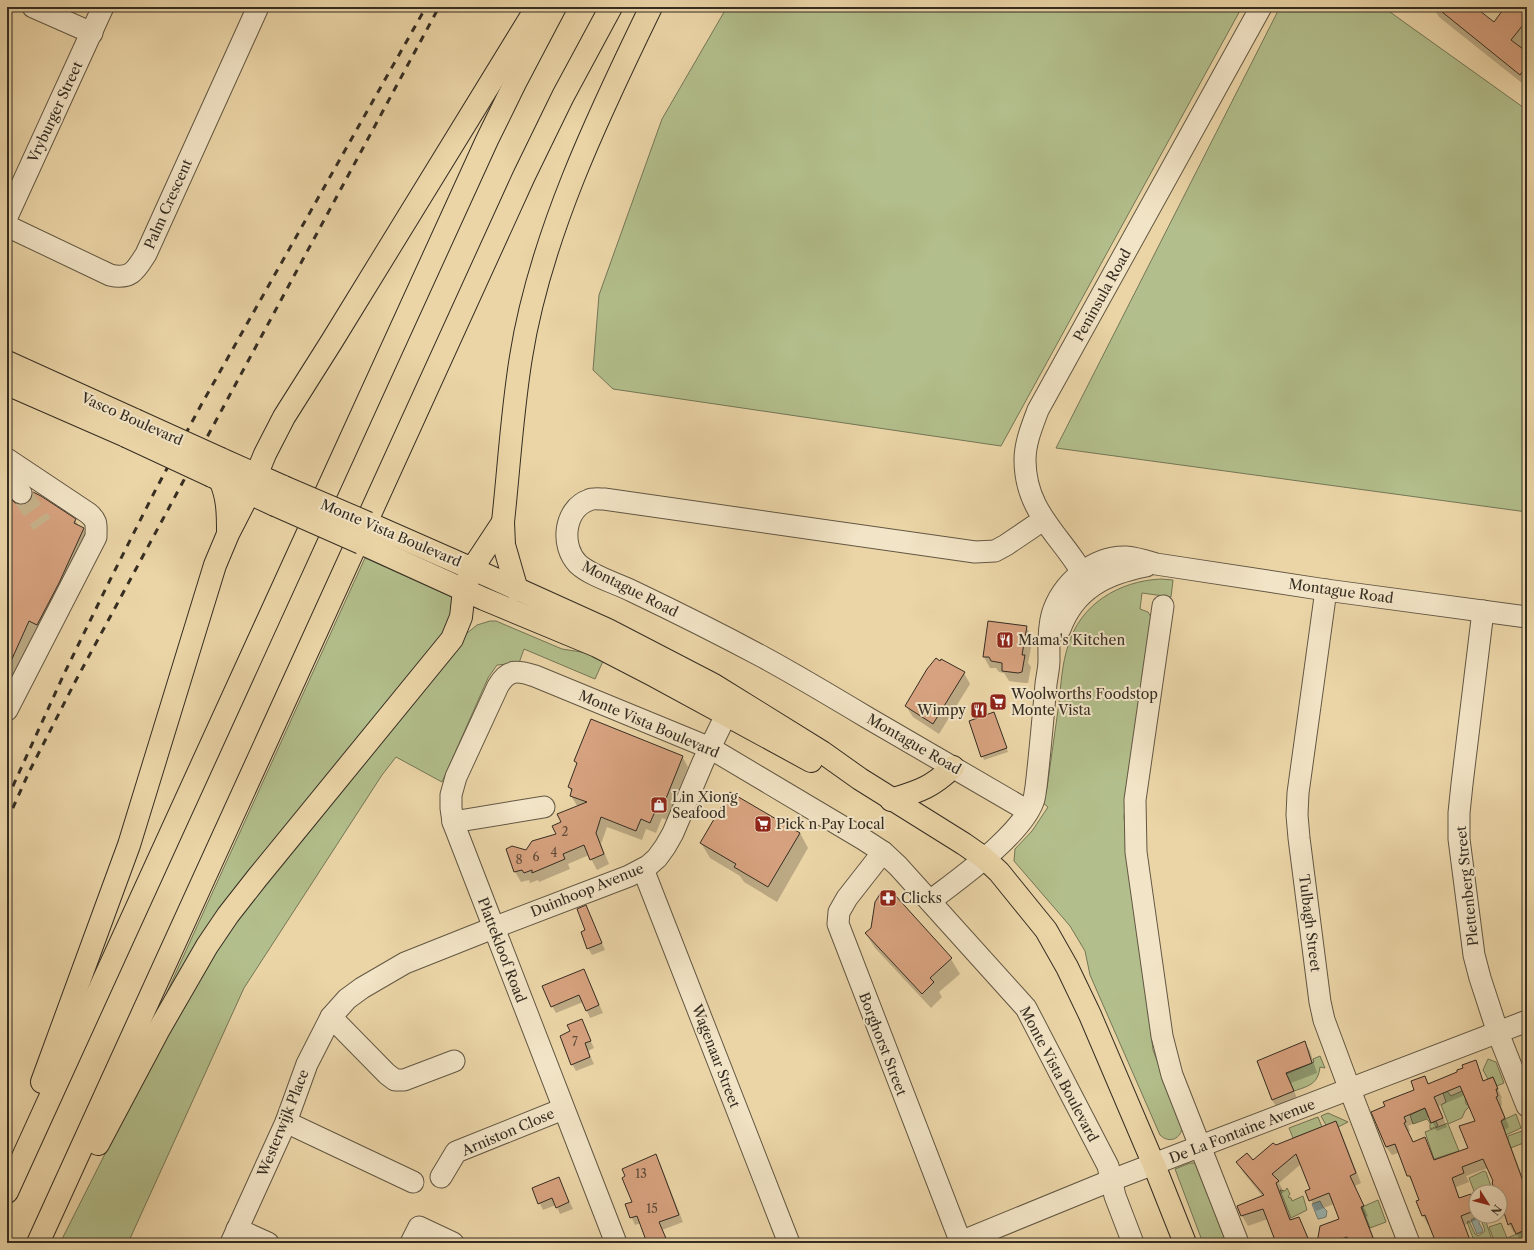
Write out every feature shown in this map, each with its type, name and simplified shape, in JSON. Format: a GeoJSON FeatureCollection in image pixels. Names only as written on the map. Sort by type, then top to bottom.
{"type":"FeatureCollection","features":[{"type":"Feature","properties":{"kind":"main road"},"geometry":{"type":"LineString","coordinates":[[7,1191],[41,1087],[129,845],[215,565],[228,534],[284,417],[537,7]]}},
{"type":"Feature","properties":{"kind":"main road"},"geometry":{"type":"LineString","coordinates":[[7,1191],[489,134],[514,83],[555,7]]}},
{"type":"Feature","properties":{"kind":"main road"},"geometry":{"type":"LineString","coordinates":[[38,1243],[524,176],[563,96],[611,7]]}},
{"type":"Feature","properties":{"kind":"main road"},"geometry":{"type":"LineString","coordinates":[[518,590],[504,545],[503,522],[521,357],[542,266],[568,190],[651,7]]}},
{"type":"Feature","properties":{"kind":"main road","name":"Vasco Boulevard"},"geometry":{"type":"LineString","coordinates":[[7,362],[130,428],[218,472],[253,484]]}},
{"type":"Feature","properties":{"kind":"main road","name":"Vasco Boulevard"},"geometry":{"type":"LineString","coordinates":[[7,384],[130,428]]}},
{"type":"Feature","properties":{"kind":"main road"},"geometry":{"type":"LineString","coordinates":[[218,472],[227,501],[228,534]]}},
{"type":"Feature","properties":{"kind":"main road","name":"Monte Vista Boulevard"},"geometry":{"type":"LineString","coordinates":[[253,484],[397,547],[472,569],[608,630],[714,686],[822,752],[891,800],[964,844],[984,858],[999,872],[1046,930],[1068,967],[1154,1165],[1185,1243]]}},
{"type":"Feature","properties":{"kind":"main road"},"geometry":{"type":"LineString","coordinates":[[50,1243],[101,1138],[158,1031],[207,946],[228,915],[257,878],[452,639],[461,617],[464,590],[472,569],[503,522]]}},
{"type":"Feature","properties":{"kind":"main road","name":"Monte Vista Boulevard"},"geometry":{"type":"LineString","coordinates":[[397,547],[464,590],[597,646],[816,763],[860,779]]}},
{"type":"Feature","properties":{"kind":"main road"},"geometry":{"type":"LineString","coordinates":[[891,800],[932,785],[953,768]]}},
{"type":"Feature","properties":{"kind":"street"},"geometry":{"type":"LineString","coordinates":[[33,7],[92,33]]}},
{"type":"Feature","properties":{"kind":"street","name":"Vryburger Street"},"geometry":{"type":"LineString","coordinates":[[7,217],[103,7]]}},
{"type":"Feature","properties":{"kind":"street","name":"Palm Crescent"},"geometry":{"type":"LineString","coordinates":[[7,226],[110,275],[120,277],[130,274],[138,266],[146,254],[258,7]]}},
{"type":"Feature","properties":{"kind":"street","name":"Peninsula Road"},"geometry":{"type":"LineString","coordinates":[[1085,580],[1076,564],[1043,520],[1034,501],[1028,486],[1025,461],[1028,438],[1038,410],[1261,7]]}},
{"type":"Feature","properties":{"kind":"street"},"geometry":{"type":"LineString","coordinates":[[7,459],[94,518],[96,524],[96,537],[7,710]]}},
{"type":"Feature","properties":{"kind":"street"},"geometry":{"type":"LineString","coordinates":[[7,474],[21,493]]}},
{"type":"Feature","properties":{"kind":"street","name":"Montague Road"},"geometry":{"type":"LineString","coordinates":[[1028,811],[763,657],[589,571],[578,563],[570,552],[566,531],[575,510],[590,499],[604,499],[984,552],[995,551],[1043,520]]}},
{"type":"Feature","properties":{"kind":"street","name":"Montague Road"},"geometry":{"type":"LineString","coordinates":[[930,901],[984,858],[1022,821],[1028,811],[1033,801],[1036,787],[1049,660],[1067,613],[1085,580],[1100,562],[1125,557],[1156,564],[1326,590],[1527,617]]}},
{"type":"Feature","properties":{"kind":"street","name":"Tulbagh Street"},"geometry":{"type":"LineString","coordinates":[[1326,590],[1298,793],[1298,822],[1320,1002],[1324,1020],[1409,1243]]}},
{"type":"Feature","properties":{"kind":"street"},"geometry":{"type":"LineString","coordinates":[[1163,606],[1135,800],[1136,852],[1162,1036],[1172,1074],[1238,1243]]}},
{"type":"Feature","properties":{"kind":"street","name":"Plettenberg Street"},"geometry":{"type":"LineString","coordinates":[[1483,611],[1462,784],[1459,813],[1459,839],[1474,955],[1498,1033],[1527,1106]]}},
{"type":"Feature","properties":{"kind":"street","name":"Plattekloof Road"},"geometry":{"type":"LineString","coordinates":[[522,672],[514,671],[507,674],[502,680],[456,777],[451,795],[453,822],[616,1243]]}},
{"type":"Feature","properties":{"kind":"street","name":"Monte Vista Boulevard"},"geometry":{"type":"LineString","coordinates":[[522,672],[710,748],[883,852],[898,866],[1026,1008],[1108,1166],[1115,1196],[1133,1243]]}},
{"type":"Feature","properties":{"kind":"street"},"geometry":{"type":"LineString","coordinates":[[714,686],[724,701],[726,715]]}},
{"type":"Feature","properties":{"kind":"street","name":"Duinhoop Avenue"},"geometry":{"type":"LineString","coordinates":[[331,1017],[347,999],[362,988],[405,963],[643,870],[657,858],[668,841],[726,715]]}},
{"type":"Feature","properties":{"kind":"street"},"geometry":{"type":"LineString","coordinates":[[453,822],[544,807]]}},
{"type":"Feature","properties":{"kind":"street","name":"Borghorst Street"},"geometry":{"type":"LineString","coordinates":[[883,852],[847,898],[839,912],[838,924],[960,1243]]}},
{"type":"Feature","properties":{"kind":"street","name":"Wagenaar Street"},"geometry":{"type":"LineString","coordinates":[[643,870],[788,1243]]}},
{"type":"Feature","properties":{"kind":"street"},"geometry":{"type":"LineString","coordinates":[[331,1017],[394,1080],[404,1080],[454,1061]]}},
{"type":"Feature","properties":{"kind":"street","name":"Westerwijk Place"},"geometry":{"type":"LineString","coordinates":[[268,1243],[234,1236],[286,1122],[307,1064],[331,1017]]}},
{"type":"Feature","properties":{"kind":"street","name":"De La Fontaine Avenue"},"geometry":{"type":"LineString","coordinates":[[960,1243],[1112,1180],[1527,1021]]}},
{"type":"Feature","properties":{"kind":"street","name":"Arniston Close"},"geometry":{"type":"LineString","coordinates":[[441,1177],[456,1152],[563,1109]]}},
{"type":"Feature","properties":{"kind":"street"},"geometry":{"type":"LineString","coordinates":[[286,1122],[413,1182]]}},
{"type":"Feature","properties":{"kind":"street"},"geometry":{"type":"LineString","coordinates":[[411,1243],[419,1227],[454,1243]]}},
{"type":"Feature","properties":{"kind":"green space"},"geometry":{"type":"Polygon","coordinates":[[[727,7],[1242,7],[1001,446],[613,389],[593,370],[599,295],[662,119],[727,7]]]}},
{"type":"Feature","properties":{"kind":"green space"},"geometry":{"type":"Polygon","coordinates":[[[1280,7],[1383,7],[1527,110],[1527,512],[1056,448],[1280,7]]]}},
{"type":"Feature","properties":{"kind":"green space"},"geometry":{"type":"Polygon","coordinates":[[[365,558],[454,598],[451,624],[142,1047],[365,558]]]}},
{"type":"Feature","properties":{"kind":"green space"},"geometry":{"type":"Polygon","coordinates":[[[1161,579],[1173,580],[1171,597],[1142,593],[1140,609],[1148,612],[1151,617],[1124,817],[1153,1050],[1182,1126],[1180,1134],[1171,1140],[1160,1135],[1090,975],[1085,951],[1070,926],[1014,861],[1015,849],[1032,831],[1048,807],[1043,803],[1047,788],[1063,667],[1068,646],[1074,631],[1082,618],[1092,607],[1116,590],[1130,584],[1161,579]]]}},
{"type":"Feature","properties":{"kind":"green space"},"geometry":{"type":"Polygon","coordinates":[[[490,621],[496,621],[562,649],[594,654],[604,659],[595,679],[524,649],[519,663],[497,665],[488,678],[442,782],[396,757],[382,775],[244,988],[128,1243],[60,1243],[157,1051],[186,1005],[200,975],[220,941],[466,634],[477,625],[490,621]]]}},
{"type":"Feature","properties":{"kind":"green space"},"geometry":{"type":"Polygon","coordinates":[[[1320,1056],[1325,1068],[1320,1067],[1319,1073],[1312,1084],[1294,1091],[1286,1074],[1314,1062],[1313,1059],[1320,1056]]]}},
{"type":"Feature","properties":{"kind":"green space"},"geometry":{"type":"Polygon","coordinates":[[[1488,1059],[1496,1062],[1504,1083],[1497,1086],[1493,1077],[1488,1079],[1483,1070],[1488,1059]]]}},
{"type":"Feature","properties":{"kind":"green space"},"geometry":{"type":"Polygon","coordinates":[[[1464,1090],[1466,1104],[1470,1106],[1465,1111],[1462,1118],[1448,1124],[1459,1151],[1434,1159],[1425,1132],[1448,1123],[1441,1105],[1446,1102],[1443,1093],[1447,1091],[1451,1096],[1464,1090]]]}},
{"type":"Feature","properties":{"kind":"green space"},"geometry":{"type":"Polygon","coordinates":[[[1425,1108],[1431,1123],[1436,1121],[1438,1126],[1430,1129],[1430,1123],[1427,1119],[1413,1124],[1410,1115],[1425,1108]]]}},
{"type":"Feature","properties":{"kind":"green space"},"geometry":{"type":"Polygon","coordinates":[[[1328,1113],[1348,1122],[1338,1127],[1326,1125],[1321,1116],[1328,1113]]]}},
{"type":"Feature","properties":{"kind":"green space"},"geometry":{"type":"Polygon","coordinates":[[[1516,1114],[1521,1128],[1506,1135],[1501,1121],[1516,1114]]]}},
{"type":"Feature","properties":{"kind":"green space"},"geometry":{"type":"Polygon","coordinates":[[[1318,1117],[1322,1127],[1293,1138],[1289,1128],[1318,1117]]]}},
{"type":"Feature","properties":{"kind":"green space"},"geometry":{"type":"Polygon","coordinates":[[[1522,1131],[1526,1142],[1495,1154],[1502,1142],[1508,1139],[1508,1136],[1522,1131]]]}},
{"type":"Feature","properties":{"kind":"green space"},"geometry":{"type":"Polygon","coordinates":[[[1190,1163],[1197,1163],[1228,1243],[1203,1243],[1175,1169],[1190,1163]]]}},
{"type":"Feature","properties":{"kind":"green space"},"geometry":{"type":"Polygon","coordinates":[[[1484,1171],[1486,1172],[1490,1184],[1471,1184],[1469,1178],[1484,1171]]]}},
{"type":"Feature","properties":{"kind":"green space"},"geometry":{"type":"Polygon","coordinates":[[[1287,1188],[1290,1194],[1288,1197],[1291,1198],[1292,1201],[1303,1196],[1307,1210],[1291,1218],[1280,1190],[1285,1191],[1287,1188]]]}},
{"type":"Feature","properties":{"kind":"green space"},"geometry":{"type":"Polygon","coordinates":[[[1378,1200],[1386,1222],[1370,1228],[1362,1207],[1378,1200]]]}},
{"type":"Feature","properties":{"kind":"green space"},"geometry":{"type":"Polygon","coordinates":[[[1467,1222],[1468,1224],[1470,1224],[1475,1234],[1478,1236],[1485,1230],[1483,1224],[1487,1224],[1493,1243],[1476,1243],[1467,1222]]]}},
{"type":"Feature","properties":{"kind":"green space"},"geometry":{"type":"Polygon","coordinates":[[[1501,1224],[1507,1238],[1527,1230],[1527,1243],[1495,1243],[1489,1227],[1501,1224]]]}},
{"type":"Feature","properties":{"kind":"water"},"geometry":{"type":"Polygon","coordinates":[[[1320,1201],[1327,1211],[1326,1217],[1318,1219],[1312,1204],[1320,1201]]]}},
{"type":"Feature","properties":{"kind":"water"},"geometry":{"type":"Polygon","coordinates":[[[1473,1224],[1480,1224],[1483,1230],[1477,1234],[1473,1224]]]}},
{"type":"Feature","properties":{"kind":"building"},"geometry":{"type":"Polygon","coordinates":[[[1436,7],[1475,7],[1494,22],[1505,7],[1527,7],[1527,20],[1511,40],[1527,52],[1527,66],[1520,75],[1436,7]]]}},
{"type":"Feature","properties":{"kind":"building"},"geometry":{"type":"Polygon","coordinates":[[[33,492],[76,519],[74,523],[84,528],[59,583],[37,625],[29,621],[7,670],[7,495],[16,504],[23,505],[29,502],[32,498],[33,492]]]}},
{"type":"Feature","properties":{"kind":"building","name":"Mama's Kitchen"},"geometry":{"type":"Polygon","coordinates":[[[988,621],[1027,626],[1022,655],[1025,655],[1022,672],[1002,671],[1002,663],[991,661],[989,657],[983,657],[988,621]]]}},
{"type":"Feature","properties":{"kind":"building"},"geometry":{"type":"Polygon","coordinates":[[[936,658],[940,661],[941,659],[965,672],[933,724],[905,706],[927,669],[936,658]]]}},
{"type":"Feature","properties":{"kind":"building"},"geometry":{"type":"Polygon","coordinates":[[[994,712],[1007,748],[981,757],[969,721],[994,712]]]}},
{"type":"Feature","properties":{"kind":"building"},"geometry":{"type":"Polygon","coordinates":[[[591,719],[683,756],[661,811],[656,809],[650,823],[641,819],[636,831],[601,817],[596,833],[604,854],[590,860],[584,845],[563,854],[565,859],[532,873],[532,870],[524,873],[522,870],[514,872],[506,849],[512,846],[526,850],[532,841],[556,834],[552,826],[561,822],[557,814],[587,802],[570,796],[572,789],[568,787],[577,763],[574,761],[591,719]]]}},
{"type":"Feature","properties":{"kind":"building"},"geometry":{"type":"Polygon","coordinates":[[[730,792],[800,833],[768,887],[734,867],[736,864],[700,843],[730,792]]]}},
{"type":"Feature","properties":{"kind":"building"},"geometry":{"type":"Polygon","coordinates":[[[880,894],[894,894],[952,958],[930,978],[934,982],[922,994],[865,933],[871,928],[875,902],[880,894]]]}},
{"type":"Feature","properties":{"kind":"building"},"geometry":{"type":"Polygon","coordinates":[[[586,905],[602,943],[587,949],[581,932],[585,930],[577,909],[586,905]]]}},
{"type":"Feature","properties":{"kind":"building"},"geometry":{"type":"Polygon","coordinates":[[[584,969],[599,1005],[586,1011],[579,995],[551,1007],[542,986],[584,969]]]}},
{"type":"Feature","properties":{"kind":"building"},"geometry":{"type":"Polygon","coordinates":[[[582,1019],[591,1041],[585,1043],[590,1057],[571,1065],[560,1036],[570,1031],[567,1025],[582,1019]]]}},
{"type":"Feature","properties":{"kind":"building"},"geometry":{"type":"Polygon","coordinates":[[[1305,1041],[1312,1063],[1286,1073],[1294,1091],[1272,1100],[1257,1061],[1305,1041]]]}},
{"type":"Feature","properties":{"kind":"building"},"geometry":{"type":"Polygon","coordinates":[[[1476,1060],[1483,1081],[1493,1077],[1498,1089],[1496,1089],[1498,1096],[1496,1097],[1505,1118],[1501,1121],[1527,1192],[1527,1229],[1516,1234],[1511,1223],[1508,1225],[1508,1184],[1493,1184],[1493,1181],[1483,1159],[1462,1167],[1464,1173],[1452,1178],[1459,1198],[1468,1195],[1468,1213],[1461,1216],[1471,1243],[1436,1243],[1425,1215],[1422,1216],[1416,1201],[1419,1200],[1410,1176],[1407,1176],[1395,1144],[1386,1147],[1371,1112],[1385,1106],[1383,1102],[1414,1090],[1411,1081],[1425,1076],[1428,1084],[1463,1068],[1462,1065],[1476,1060]],[[1460,1086],[1434,1097],[1443,1118],[1431,1123],[1425,1108],[1404,1117],[1406,1122],[1404,1123],[1413,1142],[1425,1137],[1434,1160],[1468,1148],[1459,1126],[1475,1121],[1460,1086]]]}},
{"type":"Feature","properties":{"kind":"building"},"geometry":{"type":"Polygon","coordinates":[[[1336,1121],[1356,1173],[1350,1176],[1364,1206],[1361,1207],[1375,1243],[1349,1243],[1347,1237],[1330,1243],[1317,1243],[1320,1226],[1339,1219],[1329,1193],[1309,1201],[1305,1191],[1310,1189],[1296,1154],[1272,1174],[1279,1181],[1276,1183],[1290,1220],[1299,1217],[1310,1243],[1276,1243],[1263,1209],[1241,1216],[1237,1206],[1264,1195],[1236,1162],[1247,1153],[1253,1160],[1273,1143],[1276,1145],[1336,1121]]]}},
{"type":"Feature","properties":{"kind":"building"},"geometry":{"type":"Polygon","coordinates":[[[656,1154],[679,1215],[659,1222],[668,1243],[647,1243],[637,1216],[630,1218],[625,1204],[632,1202],[622,1178],[625,1176],[622,1169],[656,1154]]]}},
{"type":"Feature","properties":{"kind":"building"},"geometry":{"type":"Polygon","coordinates":[[[559,1177],[569,1202],[556,1208],[552,1198],[538,1204],[532,1188],[559,1177]]]}},
{"type":"Feature","properties":{"kind":"tunnel"},"geometry":{"type":"LineString","coordinates":[[21,493],[42,524]]}},
{"type":"Feature","properties":{"kind":"railway"},"geometry":{"type":"LineString","coordinates":[[7,799],[64,674],[156,489],[200,407],[426,7]]}},
{"type":"Feature","properties":{"kind":"railway"},"geometry":{"type":"LineString","coordinates":[[7,821],[29,772],[75,682],[439,7]]}},
{"type":"Feature","properties":{"kind":"place","name":"Mama's Kitchen"},"geometry":{"type":"Point","coordinates":[1005,640]}},
{"type":"Feature","properties":{"kind":"place","name":"Woolworths Foodstop Monte Vista"},"geometry":{"type":"Point","coordinates":[998,702]}},
{"type":"Feature","properties":{"kind":"place","name":"Wimpy"},"geometry":{"type":"Point","coordinates":[979,710]}},
{"type":"Feature","properties":{"kind":"place","name":"Lin Xiong Seafood"},"geometry":{"type":"Point","coordinates":[659,805]}},
{"type":"Feature","properties":{"kind":"place","name":"Pick n Pay Local"},"geometry":{"type":"Point","coordinates":[763,824]}},
{"type":"Feature","properties":{"kind":"place","name":"Clicks"},"geometry":{"type":"Point","coordinates":[888,898]}}]}
